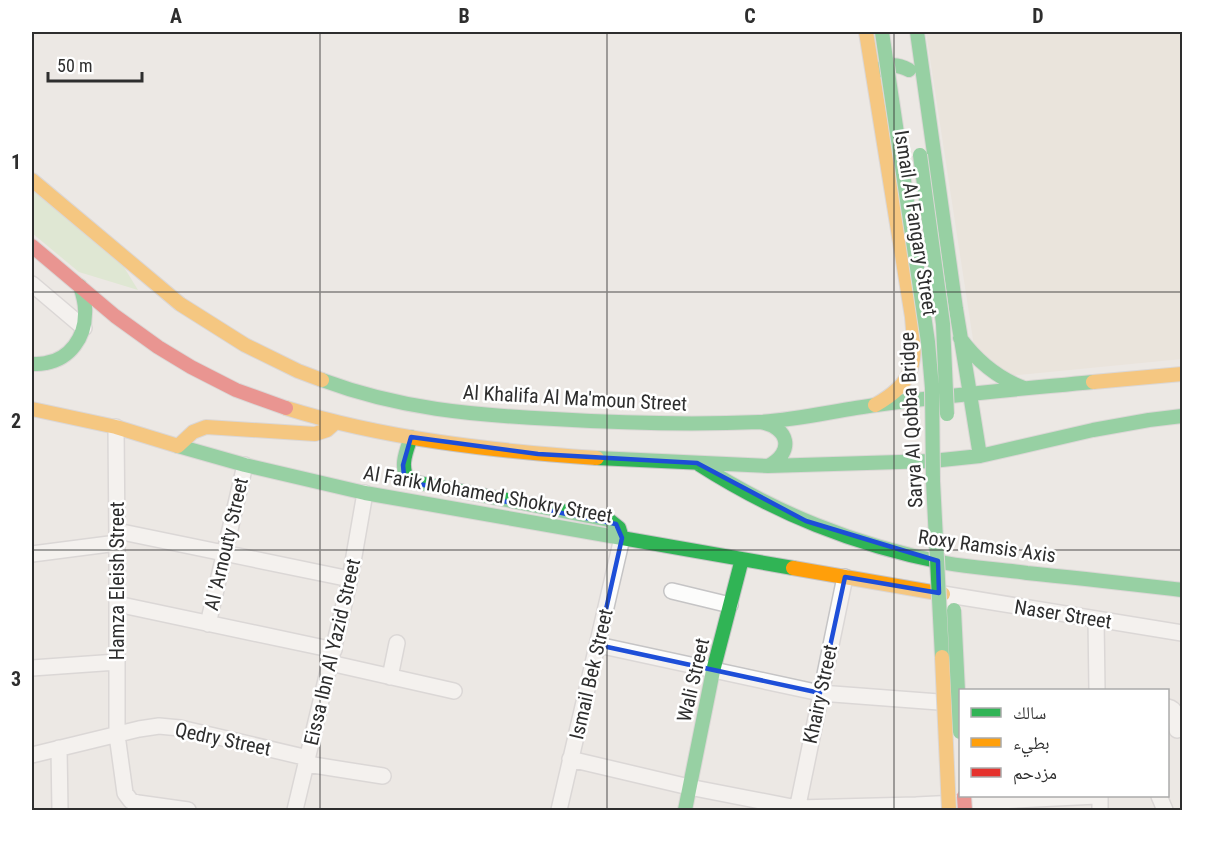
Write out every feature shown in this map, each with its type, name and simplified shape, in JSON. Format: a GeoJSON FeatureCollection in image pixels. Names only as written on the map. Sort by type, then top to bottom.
{"type":"FeatureCollection","features":[{"type":"Feature","properties":{"kind":"main road","name":"Ismail Al Fangary Street"},"geometry":{"type":"LineString","coordinates":[[866,32],[915,347],[914,360],[904,383],[886,400],[874,405]]}},
{"type":"Feature","properties":{"kind":"main road","name":"Sarya Al Qobba Bridge"},"geometry":{"type":"LineString","coordinates":[[882,32],[928,342],[932,388],[933,488],[953,805],[964,810]]}},
{"type":"Feature","properties":{"kind":"main road"},"geometry":{"type":"LineString","coordinates":[[873,74],[877,69],[890,64],[903,66],[909,75],[904,32]]}},
{"type":"Feature","properties":{"kind":"main road","name":"Ismail Al Fangary Street"},"geometry":{"type":"LineString","coordinates":[[917,32],[960,338],[980,456]]}},
{"type":"Feature","properties":{"kind":"main road","name":"Sarya Al Qobba Bridge"},"geometry":{"type":"LineString","coordinates":[[919,150],[943,324],[946,427]]}},
{"type":"Feature","properties":{"kind":"main road","name":"Al Khalifa Al Ma'moun Street"},"geometry":{"type":"LineString","coordinates":[[32,180],[180,304],[245,345],[298,371],[336,385],[393,402],[431,409],[470,414],[615,422],[760,422],[970,394],[1182,374]]}},
{"type":"Feature","properties":{"kind":"main road"},"geometry":{"type":"LineString","coordinates":[[32,246],[115,316],[158,347],[212,378],[261,400],[336,422],[478,447],[628,461],[768,466],[932,461],[980,456],[1093,430],[1182,416]]}},
{"type":"Feature","properties":{"kind":"main road"},"geometry":{"type":"LineString","coordinates":[[32,364],[48,363],[67,354],[80,338],[84,328],[86,307],[80,286]]}},
{"type":"Feature","properties":{"kind":"main road"},"geometry":{"type":"LineString","coordinates":[[912,317],[923,323],[936,324],[947,319],[956,309]]}},
{"type":"Feature","properties":{"kind":"main road"},"geometry":{"type":"LineString","coordinates":[[960,338],[988,369],[1006,381],[1025,389]]}},
{"type":"Feature","properties":{"kind":"main road","name":"Al Farik Mohamed Shokry Street"},"geometry":{"type":"LineString","coordinates":[[32,410],[116,428],[245,465],[365,493],[943,594]]}},
{"type":"Feature","properties":{"kind":"main road"},"geometry":{"type":"LineString","coordinates":[[178,446],[192,432],[206,427],[315,434],[327,430],[336,422]]}},
{"type":"Feature","properties":{"kind":"main road"},"geometry":{"type":"LineString","coordinates":[[760,422],[778,428],[784,439],[782,457],[768,466]]}},
{"type":"Feature","properties":{"kind":"main road"},"geometry":{"type":"LineString","coordinates":[[411,437],[402,471],[409,481],[609,520],[619,528],[622,538]]}},
{"type":"Feature","properties":{"kind":"main road","name":"Sarya Al Qobba Bridge"},"geometry":{"type":"LineString","coordinates":[[946,443],[947,473]]}},
{"type":"Feature","properties":{"kind":"main road","name":"Roxy Ramsis Axis"},"geometry":{"type":"LineString","coordinates":[[697,463],[762,501],[860,542],[947,564],[1182,590]]}},
{"type":"Feature","properties":{"kind":"main road"},"geometry":{"type":"LineString","coordinates":[[951,546],[959,711]]}},
{"type":"Feature","properties":{"kind":"main road","name":"Wali Street"},"geometry":{"type":"LineString","coordinates":[[685,810],[713,670],[742,559]]}},
{"type":"Feature","properties":{"kind":"street"},"geometry":{"type":"LineString","coordinates":[[32,284],[84,328]]}},
{"type":"Feature","properties":{"kind":"street","name":"Hamza Eleish Street"},"geometry":{"type":"LineString","coordinates":[[116,428],[117,735],[125,793],[131,801],[188,810]]}},
{"type":"Feature","properties":{"kind":"street","name":"Al 'Arnouty Street"},"geometry":{"type":"LineString","coordinates":[[208,624],[245,465]]}},
{"type":"Feature","properties":{"kind":"street","name":"Eissa Ibn Al Yazid Street"},"geometry":{"type":"LineString","coordinates":[[296,810],[350,579],[365,493]]}},
{"type":"Feature","properties":{"kind":"street"},"geometry":{"type":"LineString","coordinates":[[32,554],[117,537],[224,553],[350,579]]}},
{"type":"Feature","properties":{"kind":"street","name":"Ismail Bek Street"},"geometry":{"type":"LineString","coordinates":[[559,810],[622,538]]}},
{"type":"Feature","properties":{"kind":"street","name":"Khairy Street"},"geometry":{"type":"LineString","coordinates":[[797,809],[845,577]]}},
{"type":"Feature","properties":{"kind":"street"},"geometry":{"type":"LineString","coordinates":[[672,591],[730,605]]}},
{"type":"Feature","properties":{"kind":"street"},"geometry":{"type":"LineString","coordinates":[[943,594],[953,704],[953,805]]}},
{"type":"Feature","properties":{"kind":"street","name":"Naser Street"},"geometry":{"type":"LineString","coordinates":[[943,594],[1182,633]]}},
{"type":"Feature","properties":{"kind":"street"},"geometry":{"type":"LineString","coordinates":[[117,604],[208,624],[332,657],[390,677],[454,691]]}},
{"type":"Feature","properties":{"kind":"street"},"geometry":{"type":"LineString","coordinates":[[1096,619],[1097,689]]}},
{"type":"Feature","properties":{"kind":"street"},"geometry":{"type":"LineString","coordinates":[[390,677],[397,643]]}},
{"type":"Feature","properties":{"kind":"street"},"geometry":{"type":"LineString","coordinates":[[598,645],[820,693],[953,704]]}},
{"type":"Feature","properties":{"kind":"street"},"geometry":{"type":"LineString","coordinates":[[32,668],[117,662]]}},
{"type":"Feature","properties":{"kind":"street"},"geometry":{"type":"LineString","coordinates":[[1169,707],[1173,708],[1175,712],[1177,730]]}},
{"type":"Feature","properties":{"kind":"street","name":"Qedry Street"},"geometry":{"type":"LineString","coordinates":[[32,754],[159,726],[180,728],[307,761],[383,776]]}},
{"type":"Feature","properties":{"kind":"street"},"geometry":{"type":"LineString","coordinates":[[60,748],[60,810]]}},
{"type":"Feature","properties":{"kind":"street"},"geometry":{"type":"LineString","coordinates":[[570,759],[797,809],[953,805],[1069,797]]}},
{"type":"Feature","properties":{"kind":"highlighted area"},"geometry":{"type":"Polygon","coordinates":[[[411,437],[538,454],[697,463],[806,521],[938,561],[939,593],[845,577],[820,693],[598,645],[622,538],[616,524],[414,483],[404,476],[403,465],[411,437]]]}},
{"type":"Feature","properties":{"kind":"shaded area"},"geometry":{"type":"Polygon","coordinates":[[[926,32],[1182,32],[1182,359],[1009,376],[974,346],[926,32]]]}},
{"type":"Feature","properties":{"kind":"green space"},"geometry":{"type":"Polygon","coordinates":[[[32,190],[122,264],[138,290],[79,272],[32,233],[32,190]]]}},
{"type":"Feature","properties":{"kind":"traffic: fast"},"geometry":{"type":"LineString","coordinates":[[882,32],[928,342],[932,388],[933,481],[942,657]]}},
{"type":"Feature","properties":{"kind":"traffic: fast"},"geometry":{"type":"LineString","coordinates":[[917,32],[970,394]]}},
{"type":"Feature","properties":{"kind":"traffic: fast"},"geometry":{"type":"LineString","coordinates":[[873,74],[881,68],[890,66],[899,66],[909,70]]}},
{"type":"Feature","properties":{"kind":"traffic: fast"},"geometry":{"type":"LineString","coordinates":[[920,155],[943,324],[947,414]]}},
{"type":"Feature","properties":{"kind":"traffic: fast"},"geometry":{"type":"LineString","coordinates":[[32,364],[55,361],[69,352],[79,339],[85,310],[80,286]]}},
{"type":"Feature","properties":{"kind":"traffic: fast"},"geometry":{"type":"LineString","coordinates":[[960,338],[988,368],[1024,388]]}},
{"type":"Feature","properties":{"kind":"traffic: fast"},"geometry":{"type":"LineString","coordinates":[[322,380],[380,398],[465,413],[682,423],[774,421],[903,401],[1093,382]]}},
{"type":"Feature","properties":{"kind":"traffic: fast"},"geometry":{"type":"LineString","coordinates":[[970,394],[980,456]]}},
{"type":"Feature","properties":{"kind":"traffic: fast"},"geometry":{"type":"LineString","coordinates":[[597,458],[768,466],[932,461],[980,456],[1093,430],[1182,416]]}},
{"type":"Feature","properties":{"kind":"traffic: fast"},"geometry":{"type":"LineString","coordinates":[[760,422],[777,429],[785,441],[782,454],[768,466]]}},
{"type":"Feature","properties":{"kind":"traffic: fast"},"geometry":{"type":"LineString","coordinates":[[411,437],[404,465],[409,481],[609,520],[619,528],[622,538]]}},
{"type":"Feature","properties":{"kind":"traffic: fast"},"geometry":{"type":"LineString","coordinates":[[178,446],[245,465],[365,493],[793,568]]}},
{"type":"Feature","properties":{"kind":"traffic: fast"},"geometry":{"type":"LineString","coordinates":[[697,463],[756,497],[816,525],[847,537],[912,556],[966,566],[1182,590]]}},
{"type":"Feature","properties":{"kind":"traffic: fast"},"geometry":{"type":"LineString","coordinates":[[685,810],[713,671],[742,559]]}},
{"type":"Feature","properties":{"kind":"traffic: fast"},"geometry":{"type":"LineString","coordinates":[[954,610],[959,712]]}},
{"type":"Feature","properties":{"kind":"traffic: slow"},"geometry":{"type":"LineString","coordinates":[[866,32],[912,317],[914,346],[911,369],[906,379],[899,388],[875,405]]}},
{"type":"Feature","properties":{"kind":"traffic: slow"},"geometry":{"type":"LineString","coordinates":[[32,180],[180,304],[245,345],[322,380]]}},
{"type":"Feature","properties":{"kind":"traffic: slow"},"geometry":{"type":"LineString","coordinates":[[1093,382],[1182,374]]}},
{"type":"Feature","properties":{"kind":"traffic: slow"},"geometry":{"type":"LineString","coordinates":[[286,408],[323,419],[401,436],[519,452],[597,458]]}},
{"type":"Feature","properties":{"kind":"traffic: slow"},"geometry":{"type":"LineString","coordinates":[[32,409],[116,427],[178,446],[193,432],[206,427],[315,434],[327,430],[336,422]]}},
{"type":"Feature","properties":{"kind":"traffic: slow"},"geometry":{"type":"LineString","coordinates":[[793,568],[943,594]]}},
{"type":"Feature","properties":{"kind":"traffic: slow"},"geometry":{"type":"LineString","coordinates":[[942,657],[949,810]]}},
{"type":"Feature","properties":{"kind":"traffic: jam"},"geometry":{"type":"LineString","coordinates":[[32,246],[115,316],[158,347],[236,390],[286,408]]}},
{"type":"Feature","properties":{"kind":"traffic: jam"},"geometry":{"type":"LineString","coordinates":[[964,797],[965,810]]}}]}
